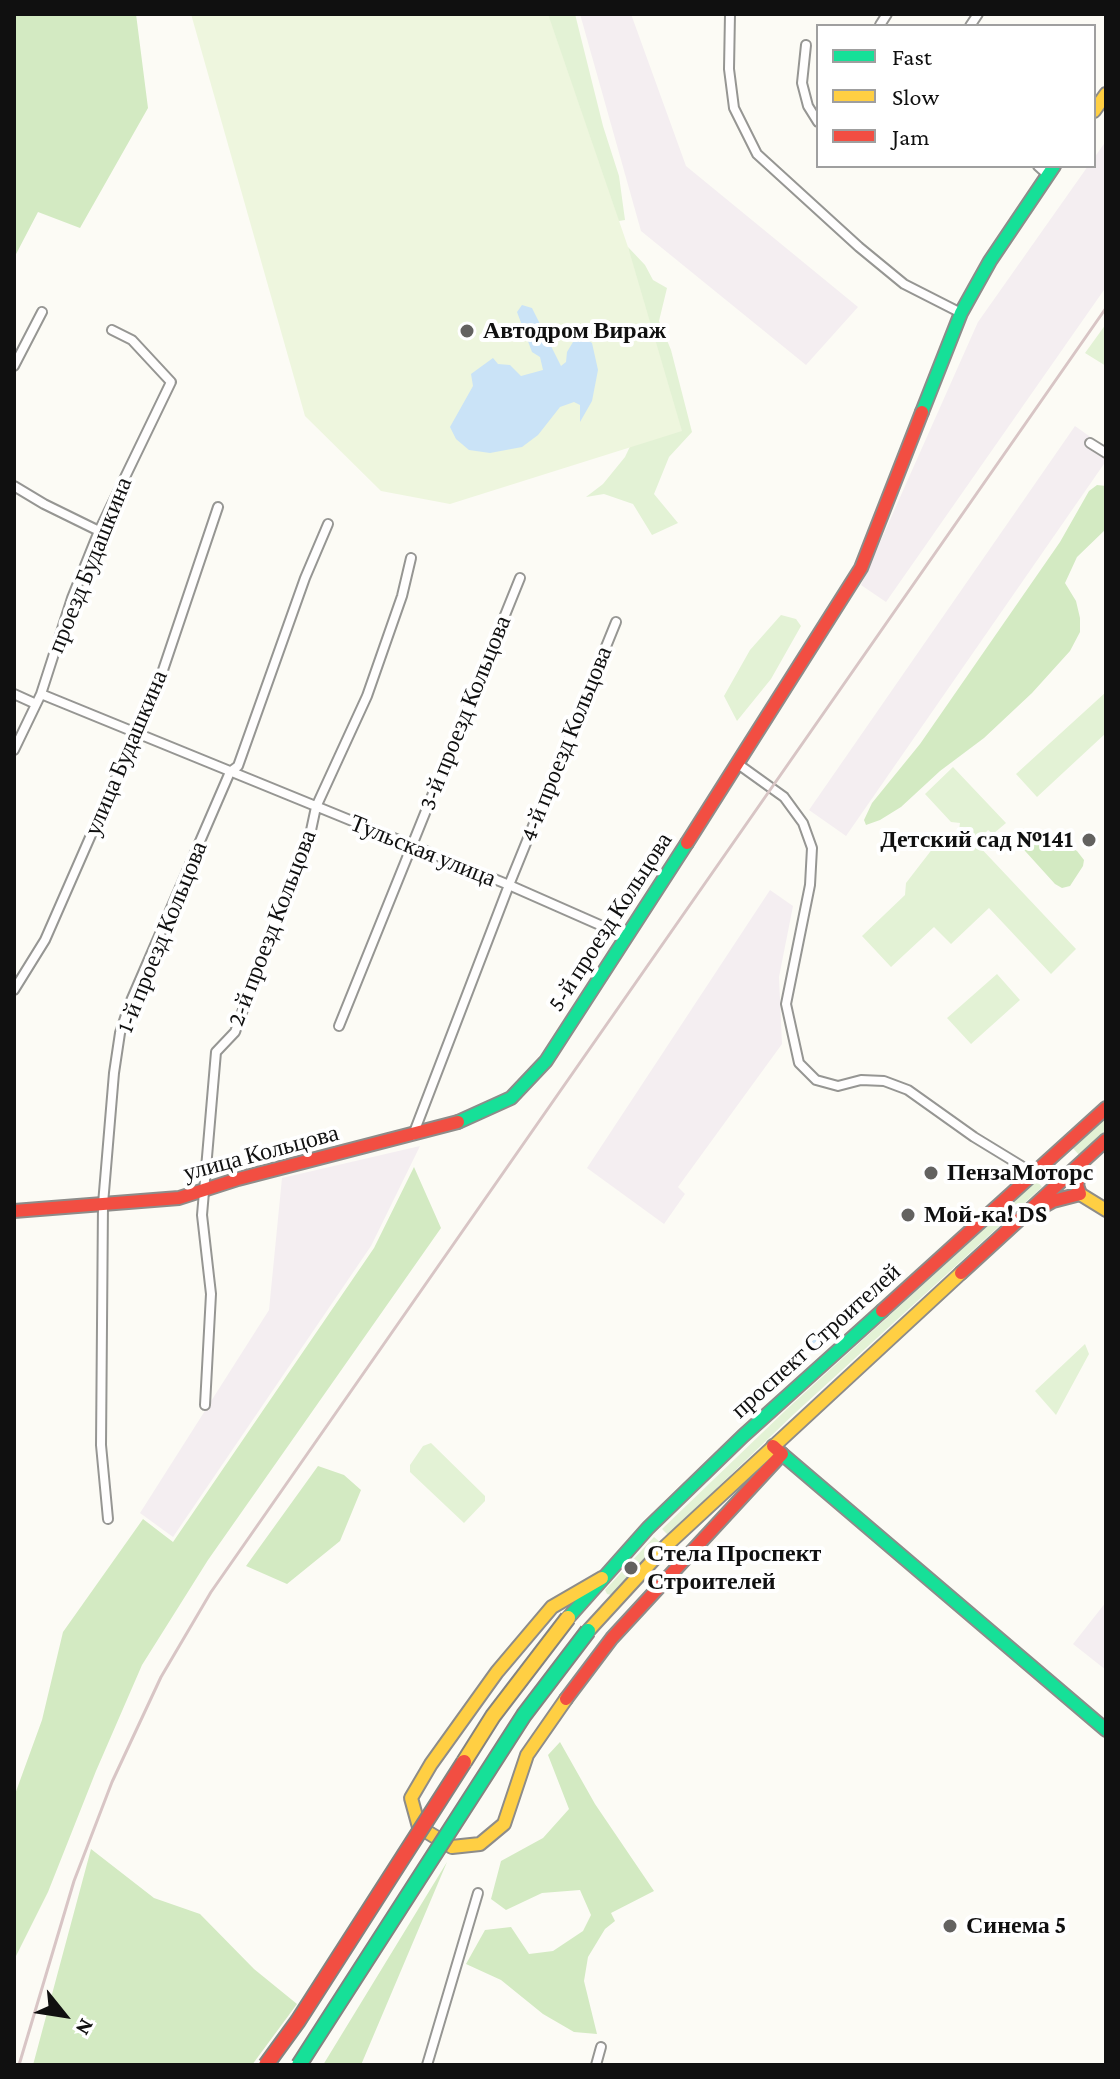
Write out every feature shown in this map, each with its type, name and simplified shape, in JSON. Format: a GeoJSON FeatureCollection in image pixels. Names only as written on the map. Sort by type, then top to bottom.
{"type":"FeatureCollection","features":[{"type":"Feature","properties":{"kind":"main road","name":"5-й проезд Кольцова"},"geometry":{"type":"LineString","coordinates":[[511,1098],[546,1061],[861,568],[961,313],[1047,169]]}},
{"type":"Feature","properties":{"kind":"main road","name":"улица Кольцова"},"geometry":{"type":"LineString","coordinates":[[14,1211],[179,1198],[238,1179],[448,1126],[511,1098]]}},
{"type":"Feature","properties":{"kind":"main road","name":"проспект Строителей"},"geometry":{"type":"LineString","coordinates":[[266,2065],[298,2021],[493,1716],[602,1578],[781,1400],[1106,1108]]}},
{"type":"Feature","properties":{"kind":"main road","name":"проспект Строителей"},"geometry":{"type":"LineString","coordinates":[[299,2065],[524,1715],[588,1631],[667,1545],[777,1450],[1008,1229],[1106,1140]]}},
{"type":"Feature","properties":{"kind":"main road"},"geometry":{"type":"LineString","coordinates":[[1063,1146],[1065,1160],[1081,1163],[1077,1185],[1080,1194],[1106,1210]]}},
{"type":"Feature","properties":{"kind":"main road"},"geometry":{"type":"LineString","coordinates":[[1033,1173],[1045,1180],[1048,1186],[1045,1195]]}},
{"type":"Feature","properties":{"kind":"main road"},"geometry":{"type":"LineString","coordinates":[[1008,1229],[1053,1201],[1080,1194]]}},
{"type":"Feature","properties":{"kind":"main road"},"geometry":{"type":"LineString","coordinates":[[602,1578],[552,1607],[497,1672],[431,1764],[411,1798],[419,1827],[452,1847],[480,1844],[504,1824],[527,1755],[569,1694],[612,1638],[777,1450],[1106,1730]]}},
{"type":"Feature","properties":{"kind":"street"},"geometry":{"type":"LineString","coordinates":[[730,14],[729,69],[734,108],[757,154],[904,284],[961,313]]}},
{"type":"Feature","properties":{"kind":"street"},"geometry":{"type":"LineString","coordinates":[[806,45],[802,83],[808,106],[816,119]]}},
{"type":"Feature","properties":{"kind":"street"},"geometry":{"type":"LineString","coordinates":[[14,366],[42,312]]}},
{"type":"Feature","properties":{"kind":"street","name":"проезд Будашкина"},"geometry":{"type":"LineString","coordinates":[[14,750],[41,694],[72,598],[99,531],[171,382],[132,340],[112,330]]}},
{"type":"Feature","properties":{"kind":"street"},"geometry":{"type":"LineString","coordinates":[[1090,443],[1106,453]]}},
{"type":"Feature","properties":{"kind":"street"},"geometry":{"type":"LineString","coordinates":[[14,486],[99,531]]}},
{"type":"Feature","properties":{"kind":"street","name":"улица Будашкина"},"geometry":{"type":"LineString","coordinates":[[14,990],[45,940],[162,673],[218,507]]}},
{"type":"Feature","properties":{"kind":"street","name":"1-й проезд Кольцова"},"geometry":{"type":"LineString","coordinates":[[108,1519],[101,1445],[103,1204],[120,1033],[130,1003],[230,772],[238,766],[305,578],[328,524]]}},
{"type":"Feature","properties":{"kind":"street","name":"2-й проезд Кольцова"},"geometry":{"type":"LineString","coordinates":[[205,1405],[211,1294],[202,1215],[216,1052],[235,1032],[279,909],[310,835],[316,807],[367,696],[402,596],[411,558]]}},
{"type":"Feature","properties":{"kind":"street","name":"3-й проезд Кольцова"},"geometry":{"type":"LineString","coordinates":[[339,1026],[520,578]]}},
{"type":"Feature","properties":{"kind":"street","name":"4-й проезд Кольцова"},"geometry":{"type":"LineString","coordinates":[[413,1135],[509,885],[616,622]]}},
{"type":"Feature","properties":{"kind":"street"},"geometry":{"type":"LineString","coordinates":[[14,694],[36,704]]}},
{"type":"Feature","properties":{"kind":"street","name":"Тульская улица"},"geometry":{"type":"LineString","coordinates":[[41,694],[509,885],[627,937]]}},
{"type":"Feature","properties":{"kind":"street"},"geometry":{"type":"LineString","coordinates":[[738,764],[784,797],[803,823],[812,848],[810,885],[793,956],[786,1004],[799,1063],[816,1080],[838,1086],[861,1080],[884,1081],[908,1090],[974,1137],[1033,1173]]}},
{"type":"Feature","properties":{"kind":"street"},"geometry":{"type":"LineString","coordinates":[[427,2065],[478,1893]]}},
{"type":"Feature","properties":{"kind":"street"},"geometry":{"type":"LineString","coordinates":[[596,2065],[601,2047]]}},
{"type":"Feature","properties":{"kind":"shaded area"},"geometry":{"type":"Polygon","coordinates":[[[580,14],[631,14],[686,166],[858,307],[806,365],[641,231],[580,14]]]}},
{"type":"Feature","properties":{"kind":"shaded area"},"geometry":{"type":"Polygon","coordinates":[[[1106,141],[1106,287],[886,602],[861,585],[978,322],[1087,168],[1096,168],[1096,155],[1106,141]]]}},
{"type":"Feature","properties":{"kind":"shaded area"},"geometry":{"type":"Polygon","coordinates":[[[1075,426],[1106,448],[1106,461],[846,836],[809,810],[1075,426]]]}},
{"type":"Feature","properties":{"kind":"shaded area"},"geometry":{"type":"Polygon","coordinates":[[[770,890],[793,906],[779,977],[782,1044],[678,1187],[685,1194],[664,1224],[587,1168],[770,890]]]}},
{"type":"Feature","properties":{"kind":"shaded area"},"geometry":{"type":"Polygon","coordinates":[[[420,1146],[371,1246],[173,1537],[140,1513],[269,1310],[282,1178],[420,1146]]]}},
{"type":"Feature","properties":{"kind":"shaded area"},"geometry":{"type":"Polygon","coordinates":[[[1106,1602],[1106,1670],[1073,1644],[1106,1602]]]}},
{"type":"Feature","properties":{"kind":"green space"},"geometry":{"type":"Polygon","coordinates":[[[14,14],[136,14],[148,108],[80,228],[38,212],[14,258],[14,14]]]}},
{"type":"Feature","properties":{"kind":"green space","name":"Автодром Вираж"},"geometry":{"type":"Polygon","coordinates":[[[191,14],[548,14],[628,247],[682,431],[450,504],[381,491],[305,416],[191,14]]]}},
{"type":"Feature","properties":{"kind":"green space"},"geometry":{"type":"Polygon","coordinates":[[[542,14],[575,14],[619,176],[625,220],[607,223],[542,14]]]}},
{"type":"Feature","properties":{"kind":"green space"},"geometry":{"type":"Polygon","coordinates":[[[628,247],[645,265],[653,280],[667,288],[659,321],[671,350],[692,432],[669,457],[654,494],[678,523],[652,535],[633,504],[604,494],[586,497],[603,484],[625,457],[645,415],[628,247]]]}},
{"type":"Feature","properties":{"kind":"green space"},"geometry":{"type":"Polygon","coordinates":[[[1106,324],[1106,366],[1085,353],[1106,324]]]}},
{"type":"Feature","properties":{"kind":"green space"},"geometry":{"type":"Polygon","coordinates":[[[1097,485],[1106,486],[1106,529],[1077,557],[1065,583],[1076,601],[1080,618],[1080,632],[1070,651],[1032,693],[984,738],[940,771],[901,807],[866,825],[864,820],[872,803],[920,744],[1060,542],[1089,491],[1097,485]]]}},
{"type":"Feature","properties":{"kind":"green space"},"geometry":{"type":"Polygon","coordinates":[[[781,615],[796,619],[801,626],[771,679],[737,721],[724,696],[750,650],[781,615]]]}},
{"type":"Feature","properties":{"kind":"green space"},"geometry":{"type":"Polygon","coordinates":[[[1106,692],[1106,733],[1037,797],[1016,774],[1106,692]]]}},
{"type":"Feature","properties":{"kind":"green space"},"geometry":{"type":"Polygon","coordinates":[[[953,767],[1006,823],[993,834],[988,830],[976,843],[1076,949],[1051,974],[989,908],[951,944],[934,927],[891,967],[862,936],[905,895],[906,883],[940,839],[958,837],[960,823],[951,822],[925,794],[953,767]]]}},
{"type":"Feature","properties":{"kind":"green space"},"geometry":{"type":"Polygon","coordinates":[[[1020,832],[1059,841],[1077,851],[1084,860],[1083,866],[1070,886],[1062,888],[1055,884],[1016,841],[1015,834],[1020,832]]]}},
{"type":"Feature","properties":{"kind":"green space"},"geometry":{"type":"Polygon","coordinates":[[[997,974],[1020,1000],[971,1044],[947,1018],[997,974]]]}},
{"type":"Feature","properties":{"kind":"green space"},"geometry":{"type":"Polygon","coordinates":[[[1106,1117],[1106,1130],[1079,1155],[1072,1147],[1106,1117]]]}},
{"type":"Feature","properties":{"kind":"green space"},"geometry":{"type":"Polygon","coordinates":[[[414,1167],[441,1228],[208,1560],[142,1665],[48,1892],[14,1960],[14,1797],[42,1720],[63,1632],[143,1519],[173,1542],[374,1248],[414,1167]]]}},
{"type":"Feature","properties":{"kind":"green space"},"geometry":{"type":"Polygon","coordinates":[[[1037,1181],[1042,1187],[794,1414],[668,1535],[662,1529],[788,1408],[1037,1181]]]}},
{"type":"Feature","properties":{"kind":"green space"},"geometry":{"type":"Polygon","coordinates":[[[1085,1344],[1089,1354],[1056,1415],[1035,1391],[1085,1344]]]}},
{"type":"Feature","properties":{"kind":"green space"},"geometry":{"type":"Polygon","coordinates":[[[431,1443],[485,1496],[485,1501],[464,1523],[410,1472],[410,1465],[423,1446],[431,1443]]]}},
{"type":"Feature","properties":{"kind":"green space"},"geometry":{"type":"Polygon","coordinates":[[[318,1466],[344,1475],[361,1490],[340,1541],[287,1584],[246,1566],[318,1466]]]}},
{"type":"Feature","properties":{"kind":"green space"},"geometry":{"type":"Polygon","coordinates":[[[654,1537],[660,1542],[611,1595],[607,1594],[605,1590],[654,1537]]]}},
{"type":"Feature","properties":{"kind":"green space"},"geometry":{"type":"Polygon","coordinates":[[[560,1742],[595,1804],[654,1891],[611,1913],[615,1921],[605,1929],[588,1957],[584,1981],[597,2034],[574,2032],[543,2014],[501,1980],[466,1964],[485,1930],[511,1927],[529,1954],[553,1951],[583,1931],[591,1915],[580,1890],[542,1893],[506,1910],[491,1899],[501,1861],[543,1838],[569,1809],[548,1755],[560,1742]]]}},
{"type":"Feature","properties":{"kind":"green space"},"geometry":{"type":"Polygon","coordinates":[[[91,1849],[154,1898],[200,1914],[254,1969],[297,2004],[252,2065],[33,2065],[91,1849]]]}},
{"type":"Feature","properties":{"kind":"green space"},"geometry":{"type":"Polygon","coordinates":[[[447,1862],[361,2065],[323,2065],[447,1862]]]}},
{"type":"Feature","properties":{"kind":"water"},"geometry":{"type":"Polygon","coordinates":[[[522,305],[532,308],[561,366],[566,362],[573,342],[584,338],[592,343],[598,370],[592,401],[580,422],[580,405],[574,402],[560,407],[538,435],[522,447],[490,453],[469,450],[456,439],[450,427],[473,386],[471,374],[493,358],[498,364],[510,365],[521,376],[543,370],[540,357],[532,352],[517,312],[522,305]]]}},
{"type":"Feature","properties":{"kind":"waterway"},"geometry":{"type":"LineString","coordinates":[[743,1405],[857,1303]]}},
{"type":"Feature","properties":{"kind":"railway"},"geometry":{"type":"LineString","coordinates":[[19,2065],[74,1881],[112,1782],[161,1677],[211,1592],[1106,308]]}},
{"type":"Feature","properties":{"kind":"traffic: fast"},"geometry":{"type":"LineString","coordinates":[[922,412],[961,313],[990,261],[1053,168]]}},
{"type":"Feature","properties":{"kind":"traffic: fast"},"geometry":{"type":"LineString","coordinates":[[458,1122],[511,1098],[546,1061],[687,843]]}},
{"type":"Feature","properties":{"kind":"traffic: fast"},"geometry":{"type":"LineString","coordinates":[[568,1618],[648,1528],[743,1436],[882,1311]]}},
{"type":"Feature","properties":{"kind":"traffic: fast"},"geometry":{"type":"LineString","coordinates":[[782,1454],[1106,1730]]}},
{"type":"Feature","properties":{"kind":"traffic: fast"},"geometry":{"type":"LineString","coordinates":[[299,2065],[524,1715],[588,1631]]}},
{"type":"Feature","properties":{"kind":"traffic: slow"},"geometry":{"type":"LineString","coordinates":[[1096,108],[1106,94]]}},
{"type":"Feature","properties":{"kind":"traffic: slow"},"geometry":{"type":"LineString","coordinates":[[1080,1194],[1106,1210]]}},
{"type":"Feature","properties":{"kind":"traffic: slow"},"geometry":{"type":"LineString","coordinates":[[588,1631],[667,1545],[961,1273]]}},
{"type":"Feature","properties":{"kind":"traffic: slow"},"geometry":{"type":"LineString","coordinates":[[566,1699],[527,1755],[504,1824],[480,1844],[452,1847],[419,1827],[411,1798],[431,1764],[497,1672],[552,1607],[602,1578]]}},
{"type":"Feature","properties":{"kind":"traffic: slow"},"geometry":{"type":"LineString","coordinates":[[464,1762],[493,1716],[568,1618]]}},
{"type":"Feature","properties":{"kind":"traffic: jam"},"geometry":{"type":"LineString","coordinates":[[687,843],[861,568],[922,412]]}},
{"type":"Feature","properties":{"kind":"traffic: jam"},"geometry":{"type":"LineString","coordinates":[[882,1311],[1106,1108]]}},
{"type":"Feature","properties":{"kind":"traffic: jam"},"geometry":{"type":"LineString","coordinates":[[14,1211],[179,1198],[238,1179],[458,1122]]}},
{"type":"Feature","properties":{"kind":"traffic: jam"},"geometry":{"type":"LineString","coordinates":[[961,1273],[1106,1140]]}},
{"type":"Feature","properties":{"kind":"traffic: jam"},"geometry":{"type":"LineString","coordinates":[[1080,1194],[1077,1185],[1083,1162]]}},
{"type":"Feature","properties":{"kind":"traffic: jam"},"geometry":{"type":"LineString","coordinates":[[1035,1211],[1053,1201],[1080,1194]]}},
{"type":"Feature","properties":{"kind":"traffic: jam"},"geometry":{"type":"LineString","coordinates":[[566,1699],[612,1638],[782,1454],[773,1446]]}},
{"type":"Feature","properties":{"kind":"traffic: jam"},"geometry":{"type":"LineString","coordinates":[[266,2065],[298,2021],[464,1762]]}},
{"type":"Feature","properties":{"kind":"place","name":"Автодром Вираж"},"geometry":{"type":"Point","coordinates":[467,331]}},
{"type":"Feature","properties":{"kind":"place","name":"Детский сад №141"},"geometry":{"type":"Point","coordinates":[1089,840]}},
{"type":"Feature","properties":{"kind":"place","name":"ПензаМоторс"},"geometry":{"type":"Point","coordinates":[931,1173]}},
{"type":"Feature","properties":{"kind":"place","name":"Мой-ка! DS"},"geometry":{"type":"Point","coordinates":[908,1215]}},
{"type":"Feature","properties":{"kind":"place","name":"Стела Проспект Строителей"},"geometry":{"type":"Point","coordinates":[631,1568]}},
{"type":"Feature","properties":{"kind":"place","name":"Синема 5"},"geometry":{"type":"Point","coordinates":[950,1926]}}]}
